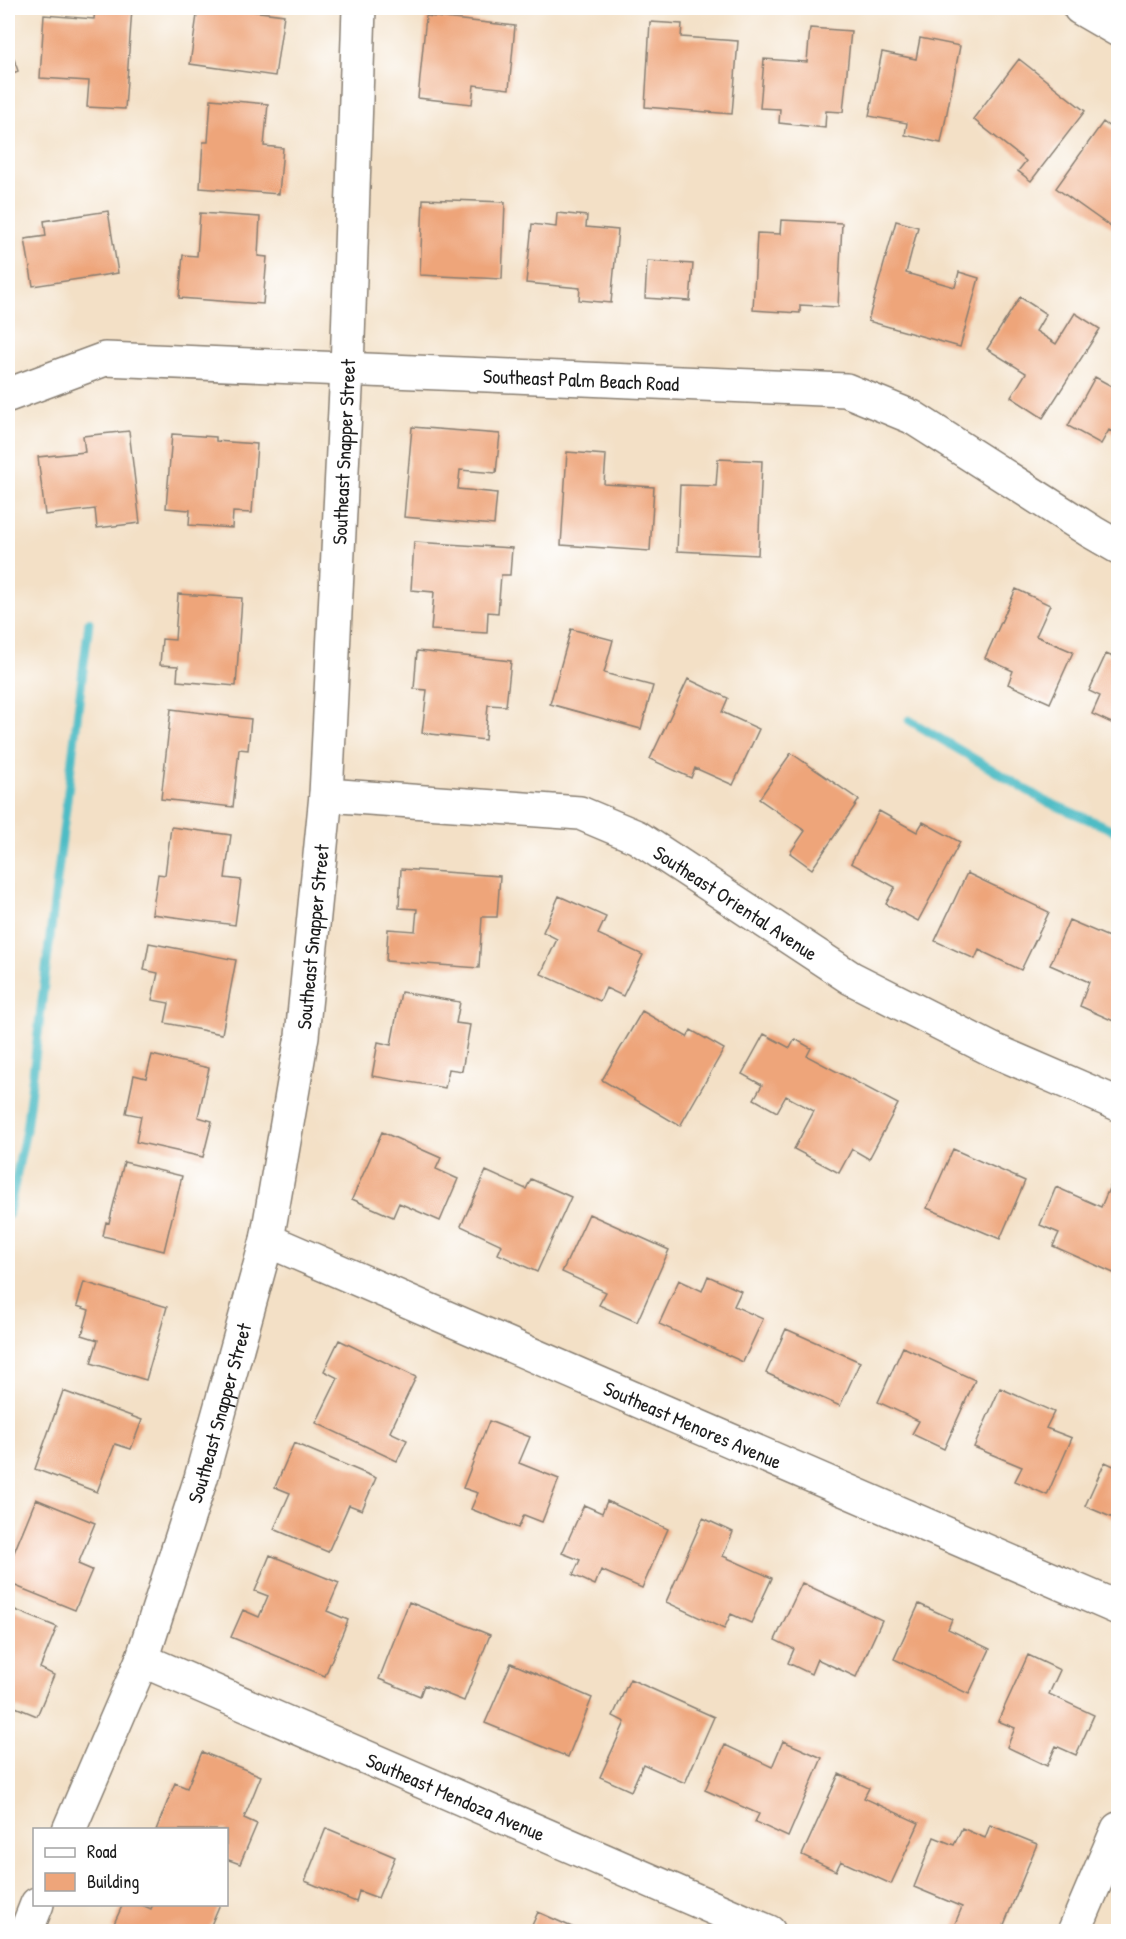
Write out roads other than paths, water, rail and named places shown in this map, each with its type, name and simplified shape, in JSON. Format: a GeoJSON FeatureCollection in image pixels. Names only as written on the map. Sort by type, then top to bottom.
{"type":"FeatureCollection","features":[{"type":"Feature","properties":{"kind":"street","name":"Southeast Snapper Street"},"geometry":{"type":"LineString","coordinates":[[70,1828],[142,1660],[201,1478],[267,1240],[302,1036],[326,795],[347,369],[359,8]]}},
{"type":"Feature","properties":{"kind":"street"},"geometry":{"type":"LineString","coordinates":[[1080,8],[1119,30]]}},
{"type":"Feature","properties":{"kind":"street","name":"Southeast Palm Beach Road"},"geometry":{"type":"LineString","coordinates":[[8,395],[105,359],[846,390],[912,417],[1119,547]]}},
{"type":"Feature","properties":{"kind":"street","name":"Southeast Oriental Avenue"},"geometry":{"type":"LineString","coordinates":[[326,795],[580,813],[637,837],[851,978],[993,1050],[1119,1104]]}},
{"type":"Feature","properties":{"kind":"street","name":"Southeast Menores Avenue"},"geometry":{"type":"LineString","coordinates":[[267,1240],[1119,1608]]}},
{"type":"Feature","properties":{"kind":"street","name":"Southeast Mendoza Avenue"},"geometry":{"type":"LineString","coordinates":[[142,1660],[769,1932]]}},
{"type":"Feature","properties":{"kind":"street"},"geometry":{"type":"LineString","coordinates":[[1074,1932],[1119,1829]]}},
{"type":"Feature","properties":{"kind":"street"},"geometry":{"type":"LineString","coordinates":[[26,1932],[37,1906]]}},
{"type":"Feature","properties":{"kind":"waterway"},"geometry":{"type":"LineString","coordinates":[[8,1215],[26,1130],[89,622]]}},
{"type":"Feature","properties":{"kind":"waterway"},"geometry":{"type":"LineString","coordinates":[[909,720],[1045,801],[1118,832]]}}]}
